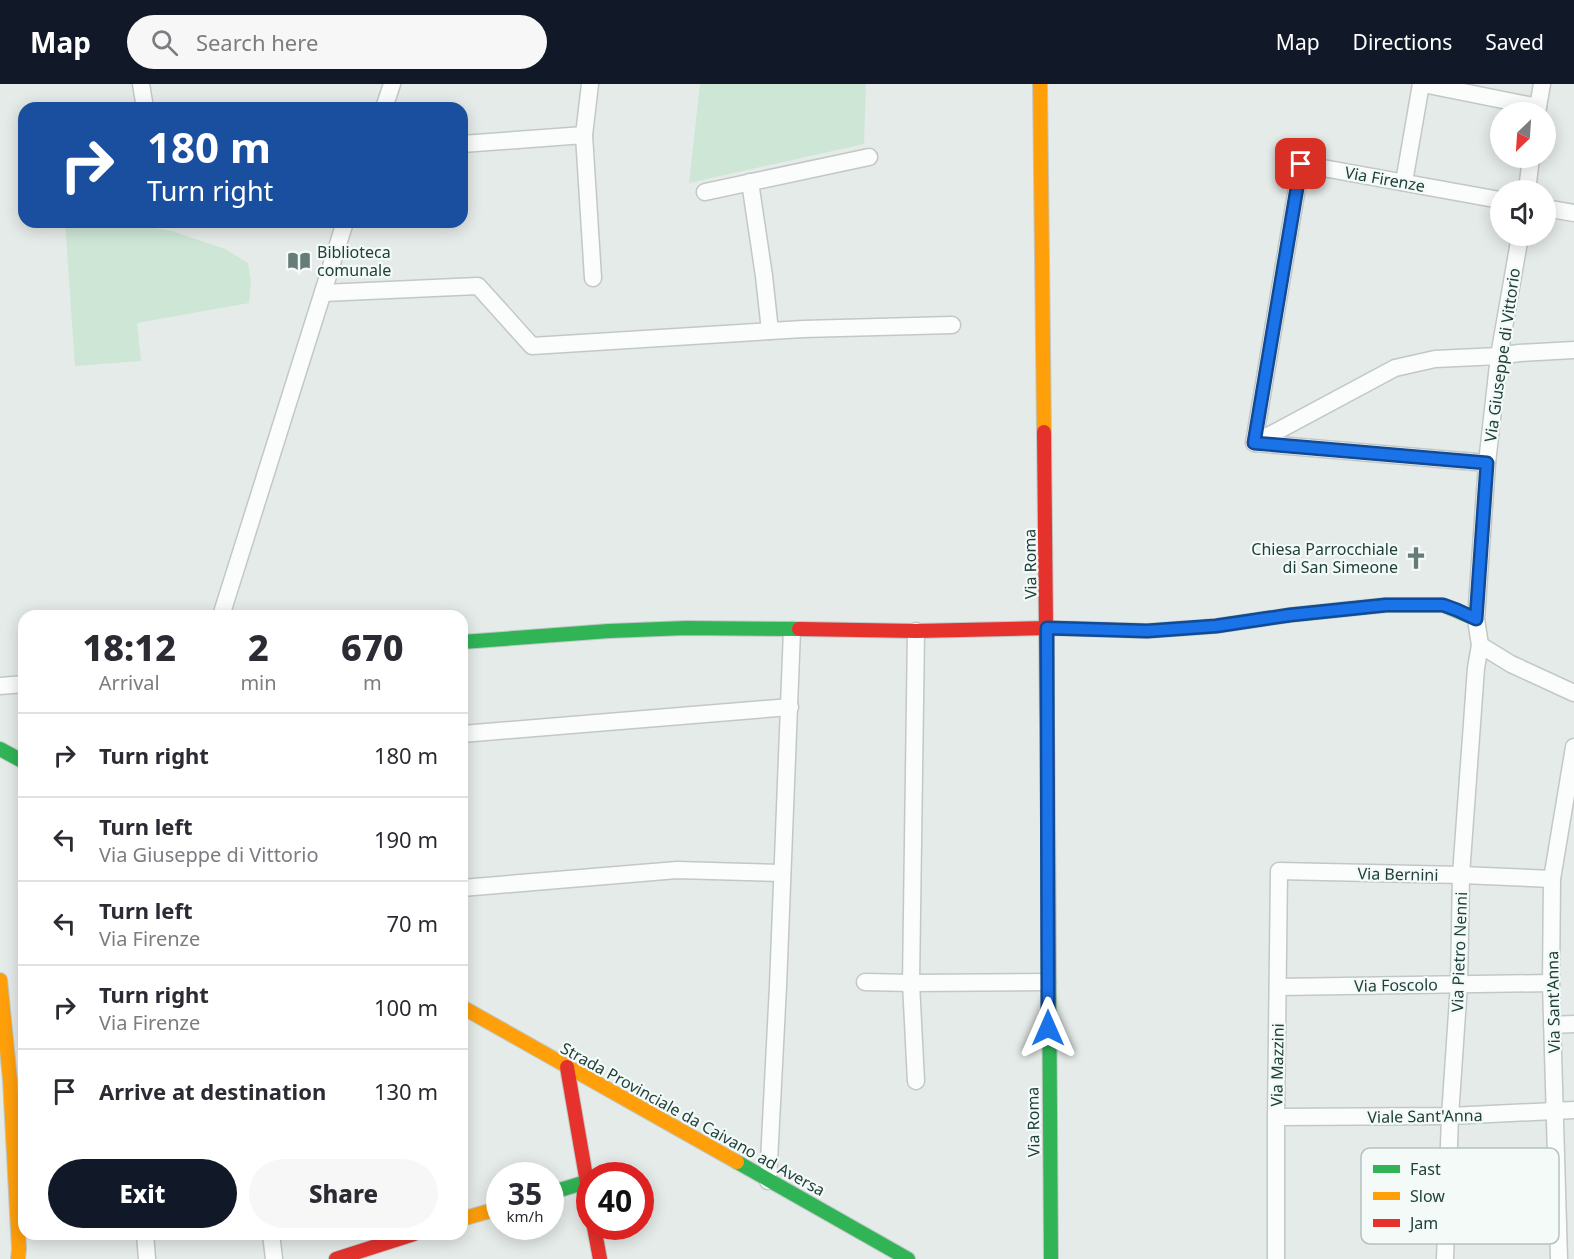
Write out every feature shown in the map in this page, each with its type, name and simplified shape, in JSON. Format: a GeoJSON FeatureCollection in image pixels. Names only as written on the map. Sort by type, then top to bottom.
{"type":"FeatureCollection","features":[{"type":"Feature","properties":{"kind":"street"},"geometry":{"type":"LineString","coordinates":[[141,84],[144,102]]}},
{"type":"Feature","properties":{"kind":"street"},"geometry":{"type":"LineString","coordinates":[[386,102],[392,84]]}},
{"type":"Feature","properties":{"kind":"street"},"geometry":{"type":"LineString","coordinates":[[590,84],[584,135],[593,278]]}},
{"type":"Feature","properties":{"kind":"street","name":"Via Roma"},"geometry":{"type":"LineString","coordinates":[[1040,84],[1047,628],[1051,1259]]}},
{"type":"Feature","properties":{"kind":"street"},"geometry":{"type":"LineString","coordinates":[[1404,182],[1422,84],[1502,102]]}},
{"type":"Feature","properties":{"kind":"street"},"geometry":{"type":"LineString","coordinates":[[1539,102],[1542,84]]}},
{"type":"Feature","properties":{"kind":"street"},"geometry":{"type":"LineString","coordinates":[[468,144],[584,135]]}},
{"type":"Feature","properties":{"kind":"street"},"geometry":{"type":"LineString","coordinates":[[705,192],[869,157]]}},
{"type":"Feature","properties":{"kind":"street","name":"Via Firenze"},"geometry":{"type":"LineString","coordinates":[[1254,443],[1301,164],[1490,198]]}},
{"type":"Feature","properties":{"kind":"street"},"geometry":{"type":"LineString","coordinates":[[750,182],[770,331]]}},
{"type":"Feature","properties":{"kind":"street"},"geometry":{"type":"LineString","coordinates":[[1556,210],[1574,213]]}},
{"type":"Feature","properties":{"kind":"street"},"geometry":{"type":"LineString","coordinates":[[223,610],[343,228]]}},
{"type":"Feature","properties":{"kind":"street","name":"Via Giuseppe di Vittorio"},"geometry":{"type":"LineString","coordinates":[[1480,645],[1476,619],[1487,463],[1499,356],[1518,246]]}},
{"type":"Feature","properties":{"kind":"street"},"geometry":{"type":"LineString","coordinates":[[323,293],[478,286],[532,346],[770,331],[952,326]]}},
{"type":"Feature","properties":{"kind":"street"},"geometry":{"type":"LineString","coordinates":[[1254,443],[1395,368],[1435,359],[1574,350]]}},
{"type":"Feature","properties":{"kind":"street"},"geometry":{"type":"LineString","coordinates":[[1254,443],[1487,463]]}},
{"type":"Feature","properties":{"kind":"street"},"geometry":{"type":"LineString","coordinates":[[468,642],[686,628],[916,631],[1047,628],[1147,631],[1216,626],[1290,615],[1386,605],[1443,605],[1476,619]]}},
{"type":"Feature","properties":{"kind":"street"},"geometry":{"type":"LineString","coordinates":[[768,1181],[792,630]]}},
{"type":"Feature","properties":{"kind":"street"},"geometry":{"type":"LineString","coordinates":[[916,631],[911,983],[916,1081]]}},
{"type":"Feature","properties":{"kind":"street"},"geometry":{"type":"LineString","coordinates":[[1480,645],[1510,664],[1574,693]]}},
{"type":"Feature","properties":{"kind":"street","name":"Via Pietro Nenni"},"geometry":{"type":"LineString","coordinates":[[1449,1148],[1459,984],[1461,875],[1476,668],[1480,645]]}},
{"type":"Feature","properties":{"kind":"street"},"geometry":{"type":"LineString","coordinates":[[0,686],[18,684]]}},
{"type":"Feature","properties":{"kind":"street"},"geometry":{"type":"LineString","coordinates":[[468,734],[790,707]]}},
{"type":"Feature","properties":{"kind":"street","name":"Via Sant'Anna"},"geometry":{"type":"LineString","coordinates":[[1557,1148],[1551,983],[1552,879],[1574,747]]}},
{"type":"Feature","properties":{"kind":"street"},"geometry":{"type":"LineString","coordinates":[[0,749],[18,759]]}},
{"type":"Feature","properties":{"kind":"street"},"geometry":{"type":"LineString","coordinates":[[468,887],[676,870],[782,873]]}},
{"type":"Feature","properties":{"kind":"street","name":"Via Bernini"},"geometry":{"type":"LineString","coordinates":[[1279,871],[1552,879]]}},
{"type":"Feature","properties":{"kind":"street","name":"Via Mazzini"},"geometry":{"type":"LineString","coordinates":[[1276,1259],[1279,871]]}},
{"type":"Feature","properties":{"kind":"street"},"geometry":{"type":"LineString","coordinates":[[0,980],[10,1080],[18,1230]]}},
{"type":"Feature","properties":{"kind":"street"},"geometry":{"type":"LineString","coordinates":[[865,982],[1048,982]]}},
{"type":"Feature","properties":{"kind":"street","name":"Via Foscolo"},"geometry":{"type":"LineString","coordinates":[[1278,987],[1551,983]]}},
{"type":"Feature","properties":{"kind":"street","name":"Strada Provinciale da Caivano ad Aversa"},"geometry":{"type":"LineString","coordinates":[[468,1010],[908,1259]]}},
{"type":"Feature","properties":{"kind":"street"},"geometry":{"type":"LineString","coordinates":[[1552,1025],[1574,1024]]}},
{"type":"Feature","properties":{"kind":"street"},"geometry":{"type":"LineString","coordinates":[[567,1067],[583,1162]]}},
{"type":"Feature","properties":{"kind":"street","name":"Viale Sant'Anna"},"geometry":{"type":"LineString","coordinates":[[1276,1117],[1450,1116],[1574,1110]]}},
{"type":"Feature","properties":{"kind":"street"},"geometry":{"type":"LineString","coordinates":[[468,1217],[486,1212]]}},
{"type":"Feature","properties":{"kind":"street"},"geometry":{"type":"LineString","coordinates":[[18,1259],[19,1240]]}},
{"type":"Feature","properties":{"kind":"street"},"geometry":{"type":"LineString","coordinates":[[145,1240],[147,1259]]}},
{"type":"Feature","properties":{"kind":"street"},"geometry":{"type":"LineString","coordinates":[[272,1240],[274,1259]]}},
{"type":"Feature","properties":{"kind":"street"},"geometry":{"type":"LineString","coordinates":[[336,1259],[395,1240]]}},
{"type":"Feature","properties":{"kind":"street"},"geometry":{"type":"LineString","coordinates":[[596,1240],[600,1259]]}},
{"type":"Feature","properties":{"kind":"street","name":"Via Pietro Nenni"},"geometry":{"type":"LineString","coordinates":[[1445,1259],[1446,1244]]}},
{"type":"Feature","properties":{"kind":"street","name":"Via Sant'Anna"},"geometry":{"type":"LineString","coordinates":[[1559,1244],[1559,1259]]}},
{"type":"Feature","properties":{"kind":"green space"},"geometry":{"type":"Polygon","coordinates":[[[700,84],[866,84],[864,144],[689,183],[700,84]]]}},
{"type":"Feature","properties":{"kind":"green space"},"geometry":{"type":"Polygon","coordinates":[[[65,228],[154,228],[172,231],[225,249],[248,263],[251,281],[249,303],[137,323],[141,361],[75,366],[65,228]]]}},
{"type":"Feature","properties":{"kind":"traffic: fast"},"geometry":{"type":"LineString","coordinates":[[1118,630],[1147,631],[1216,626],[1290,615],[1386,605],[1443,605],[1476,619]]}},
{"type":"Feature","properties":{"kind":"traffic: fast"},"geometry":{"type":"LineString","coordinates":[[468,642],[686,628],[799,629]]}},
{"type":"Feature","properties":{"kind":"traffic: fast"},"geometry":{"type":"LineString","coordinates":[[0,749],[18,759]]}},
{"type":"Feature","properties":{"kind":"traffic: fast"},"geometry":{"type":"LineString","coordinates":[[1048,821],[1051,1259]]}},
{"type":"Feature","properties":{"kind":"traffic: fast"},"geometry":{"type":"LineString","coordinates":[[737,1162],[908,1259]]}},
{"type":"Feature","properties":{"kind":"traffic: fast"},"geometry":{"type":"LineString","coordinates":[[564,1189],[576,1185]]}},
{"type":"Feature","properties":{"kind":"traffic: slow"},"geometry":{"type":"LineString","coordinates":[[1040,84],[1044,432]]}},
{"type":"Feature","properties":{"kind":"traffic: slow"},"geometry":{"type":"LineString","coordinates":[[0,980],[10,1080],[18,1230]]}},
{"type":"Feature","properties":{"kind":"traffic: slow"},"geometry":{"type":"LineString","coordinates":[[468,1010],[737,1162]]}},
{"type":"Feature","properties":{"kind":"traffic: slow"},"geometry":{"type":"LineString","coordinates":[[468,1217],[486,1212]]}},
{"type":"Feature","properties":{"kind":"traffic: slow"},"geometry":{"type":"LineString","coordinates":[[18,1259],[19,1240]]}},
{"type":"Feature","properties":{"kind":"traffic: jam"},"geometry":{"type":"LineString","coordinates":[[1044,432],[1048,821]]}},
{"type":"Feature","properties":{"kind":"traffic: jam"},"geometry":{"type":"LineString","coordinates":[[799,629],[1118,630]]}},
{"type":"Feature","properties":{"kind":"traffic: jam"},"geometry":{"type":"LineString","coordinates":[[567,1067],[583,1162]]}},
{"type":"Feature","properties":{"kind":"traffic: jam"},"geometry":{"type":"LineString","coordinates":[[336,1259],[395,1240]]}},
{"type":"Feature","properties":{"kind":"traffic: jam"},"geometry":{"type":"LineString","coordinates":[[596,1240],[600,1259]]}},
{"type":"Feature","properties":{"kind":"place","name":"Biblioteca comunale"},"geometry":{"type":"Point","coordinates":[299,261]}},
{"type":"Feature","properties":{"kind":"place","name":"Chiesa Parrocchiale di San Simeone"},"geometry":{"type":"Point","coordinates":[1416,558]}},
{"type":"Feature","properties":{"kind":"route"},"geometry":{"type":"LineString","coordinates":[[1048,1028],[1047,628],[1147,631],[1216,626],[1290,615],[1386,605],[1443,605],[1476,619],[1487,463],[1254,443],[1301,164]]}}]}
